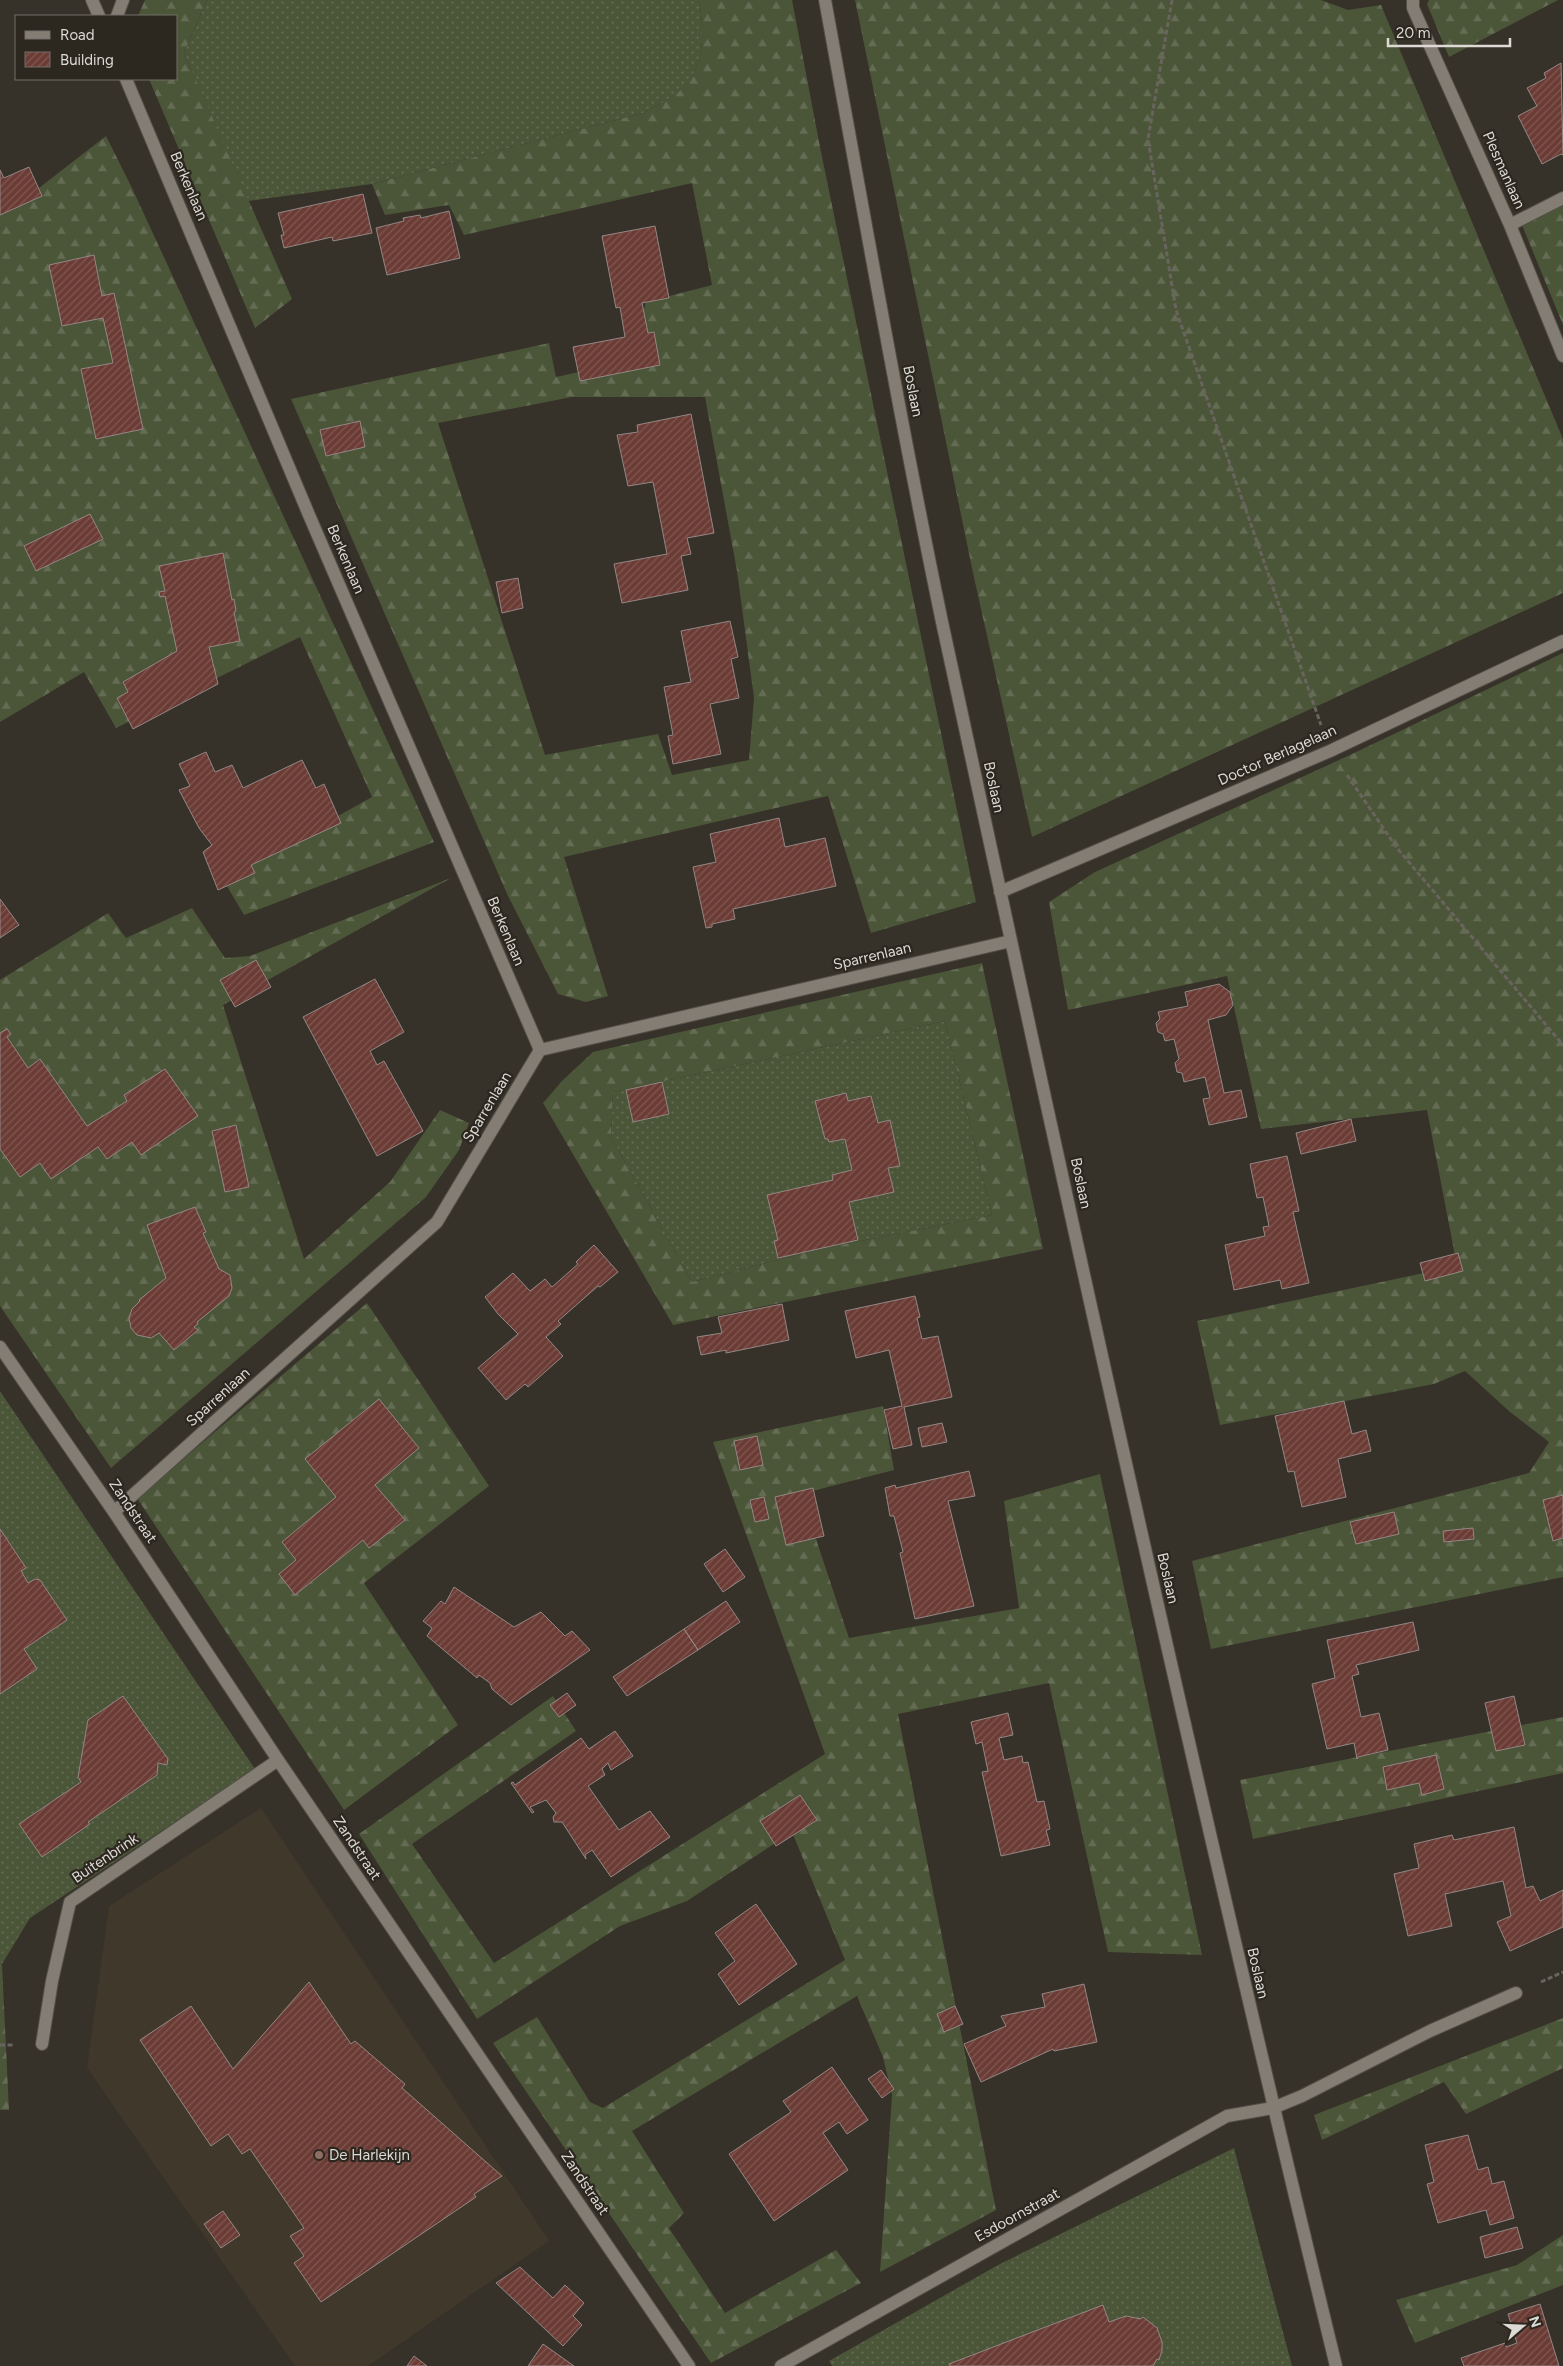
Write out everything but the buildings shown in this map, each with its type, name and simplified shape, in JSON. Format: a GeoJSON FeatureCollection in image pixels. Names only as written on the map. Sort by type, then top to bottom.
{"type":"FeatureCollection","features":[{"type":"Feature","properties":{"kind":"street"},"geometry":{"type":"LineString","coordinates":[[92,0],[99,15]]}},
{"type":"Feature","properties":{"kind":"street"},"geometry":{"type":"LineString","coordinates":[[117,15],[124,0]]}},
{"type":"Feature","properties":{"kind":"street","name":"Boslaan"},"geometry":{"type":"LineString","coordinates":[[825,0],[887,344],[943,628],[1000,892],[1134,1502],[1273,2108],[1336,2366]]}},
{"type":"Feature","properties":{"kind":"street","name":"Plesmanlaan"},"geometry":{"type":"LineString","coordinates":[[1413,0],[1413,8],[1510,224],[1563,356]]}},
{"type":"Feature","properties":{"kind":"street","name":"Berkenlaan"},"geometry":{"type":"LineString","coordinates":[[126,80],[309,515],[540,1050]]}},
{"type":"Feature","properties":{"kind":"street"},"geometry":{"type":"LineString","coordinates":[[1510,224],[1563,198]]}},
{"type":"Feature","properties":{"kind":"street","name":"Doctor Berlagelaan"},"geometry":{"type":"LineString","coordinates":[[1000,892],[1330,751],[1563,641]]}},
{"type":"Feature","properties":{"kind":"street","name":"Sparrenlaan"},"geometry":{"type":"LineString","coordinates":[[114,1512],[437,1222],[540,1050],[1011,941]]}},
{"type":"Feature","properties":{"kind":"street","name":"Zandstraat"},"geometry":{"type":"LineString","coordinates":[[0,1347],[114,1512],[278,1760],[689,2366]]}},
{"type":"Feature","properties":{"kind":"street","name":"Buitenbrink"},"geometry":{"type":"LineString","coordinates":[[42,2044],[52,1981],[70,1902],[278,1760]]}},
{"type":"Feature","properties":{"kind":"street","name":"Esdoornstraat"},"geometry":{"type":"LineString","coordinates":[[781,2366],[1227,2116],[1273,2108],[1302,2096],[1430,2031],[1516,1994]]}},
{"type":"Feature","properties":{"kind":"path"},"geometry":{"type":"LineString","coordinates":[[1172,0],[1148,139],[1176,310],[1330,751],[1397,848],[1563,1045]]}},
{"type":"Feature","properties":{"kind":"shaded area","name":"De Harlekijn"},"geometry":{"type":"Polygon","coordinates":[[[261,1808],[549,2241],[368,2366],[295,2366],[87,2068],[109,1906],[261,1808]]]}},
{"type":"Feature","properties":{"kind":"green space"},"geometry":{"type":"Polygon","coordinates":[[[145,0],[207,0],[184,53],[292,299],[255,328],[149,80],[178,80],[178,15],[138,15],[145,0]]]}},
{"type":"Feature","properties":{"kind":"green space"},"geometry":{"type":"Polygon","coordinates":[[[207,0],[699,0],[702,35],[696,68],[683,89],[643,113],[372,184],[248,201],[184,53],[207,0]]]}},
{"type":"Feature","properties":{"kind":"green space"},"geometry":{"type":"Polygon","coordinates":[[[699,0],[792,0],[821,152],[976,902],[871,933],[828,796],[564,857],[608,996],[586,1002],[558,994],[508,896],[291,399],[549,343],[556,377],[647,357],[640,324],[646,302],[712,285],[692,183],[464,235],[449,205],[385,215],[372,184],[643,113],[664,102],[683,88],[696,68],[702,35],[699,0]],[[572,397],[438,423],[545,755],[658,734],[672,775],[749,760],[754,698],[737,571],[705,397],[572,397]]]}},
{"type":"Feature","properties":{"kind":"green space"},"geometry":{"type":"Polygon","coordinates":[[[855,0],[1321,0],[1348,10],[1381,5],[1563,439],[1563,593],[1032,837],[973,573],[855,0]]]}},
{"type":"Feature","properties":{"kind":"green space"},"geometry":{"type":"Polygon","coordinates":[[[1429,0],[1558,0],[1449,57],[1427,4],[1429,0]]]}},
{"type":"Feature","properties":{"kind":"green space"},"geometry":{"type":"Polygon","coordinates":[[[106,136],[132,188],[434,842],[244,915],[221,876],[311,831],[372,797],[300,637],[116,728],[84,672],[0,722],[0,206],[26,198],[106,136]]]}},
{"type":"Feature","properties":{"kind":"green space"},"geometry":{"type":"Polygon","coordinates":[[[1563,203],[1563,325],[1522,225],[1563,203]]]}},
{"type":"Feature","properties":{"kind":"green space"},"geometry":{"type":"Polygon","coordinates":[[[1563,653],[1563,1577],[1211,1649],[1192,1561],[1529,1473],[1549,1442],[1510,1412],[1465,1371],[1434,1384],[1220,1425],[1197,1321],[1457,1266],[1427,1110],[1261,1129],[1227,976],[1068,1010],[1049,902],[1095,872],[1352,754],[1563,653]]]}},
{"type":"Feature","properties":{"kind":"green space"},"geometry":{"type":"Polygon","coordinates":[[[451,878],[223,1005],[304,1259],[390,1182],[440,1110],[469,1123],[459,1150],[426,1197],[111,1468],[0,1306],[0,980],[108,913],[126,938],[192,908],[225,958],[250,956],[451,878]]]}},
{"type":"Feature","properties":{"kind":"green space"},"geometry":{"type":"Polygon","coordinates":[[[982,963],[1043,1249],[673,1325],[543,1103],[562,1081],[593,1052],[982,963]],[[945,1021],[613,1092],[611,1137],[692,1282],[820,1249],[992,1215],[945,1021]]]}},
{"type":"Feature","properties":{"kind":"green space"},"geometry":{"type":"Polygon","coordinates":[[[945,1021],[992,1215],[820,1249],[692,1282],[611,1137],[613,1092],[945,1021]]]}},
{"type":"Feature","properties":{"kind":"green space"},"geometry":{"type":"Polygon","coordinates":[[[367,1303],[489,1486],[364,1583],[458,1725],[344,1810],[137,1498],[367,1303]]]}},
{"type":"Feature","properties":{"kind":"green space"},"geometry":{"type":"Polygon","coordinates":[[[0,1391],[255,1769],[30,1918],[2,1964],[0,1962],[0,1391]]]}},
{"type":"Feature","properties":{"kind":"green space"},"geometry":{"type":"Polygon","coordinates":[[[883,1406],[894,1470],[801,1494],[849,1638],[1019,1608],[1004,1501],[1100,1474],[1202,1955],[1108,1952],[1049,1683],[898,1714],[996,2210],[880,2272],[892,2095],[883,2057],[857,1996],[632,2131],[684,2213],[669,2228],[725,2313],[836,2250],[861,2283],[711,2363],[493,2043],[537,2017],[590,2102],[603,2108],[845,1960],[792,1832],[687,1901],[620,1926],[477,2019],[359,1834],[553,1696],[576,1731],[412,1844],[494,1963],[825,1754],[713,1442],[883,1406]]]}},
{"type":"Feature","properties":{"kind":"green space"},"geometry":{"type":"Polygon","coordinates":[[[1563,1717],[1563,1773],[1253,1839],[1240,1780],[1563,1717]]]}},
{"type":"Feature","properties":{"kind":"green space"},"geometry":{"type":"Polygon","coordinates":[[[0,1962],[2,1964],[9,2110],[0,2110],[0,1962]]]}},
{"type":"Feature","properties":{"kind":"green space"},"geometry":{"type":"Polygon","coordinates":[[[1563,2018],[1563,2068],[1466,2114],[1444,2082],[1322,2140],[1314,2115],[1563,2018]]]}},
{"type":"Feature","properties":{"kind":"green space"},"geometry":{"type":"Polygon","coordinates":[[[1234,2148],[1292,2366],[832,2366],[829,2361],[998,2265],[1234,2148]]]}},
{"type":"Feature","properties":{"kind":"green space"},"geometry":{"type":"Polygon","coordinates":[[[1563,2235],[1563,2285],[1415,2343],[1396,2300],[1517,2265],[1563,2235]]]}},
{"type":"Feature","properties":{"kind":"place","name":"De Harlekijn"},"geometry":{"type":"Point","coordinates":[319,2155]}}]}
